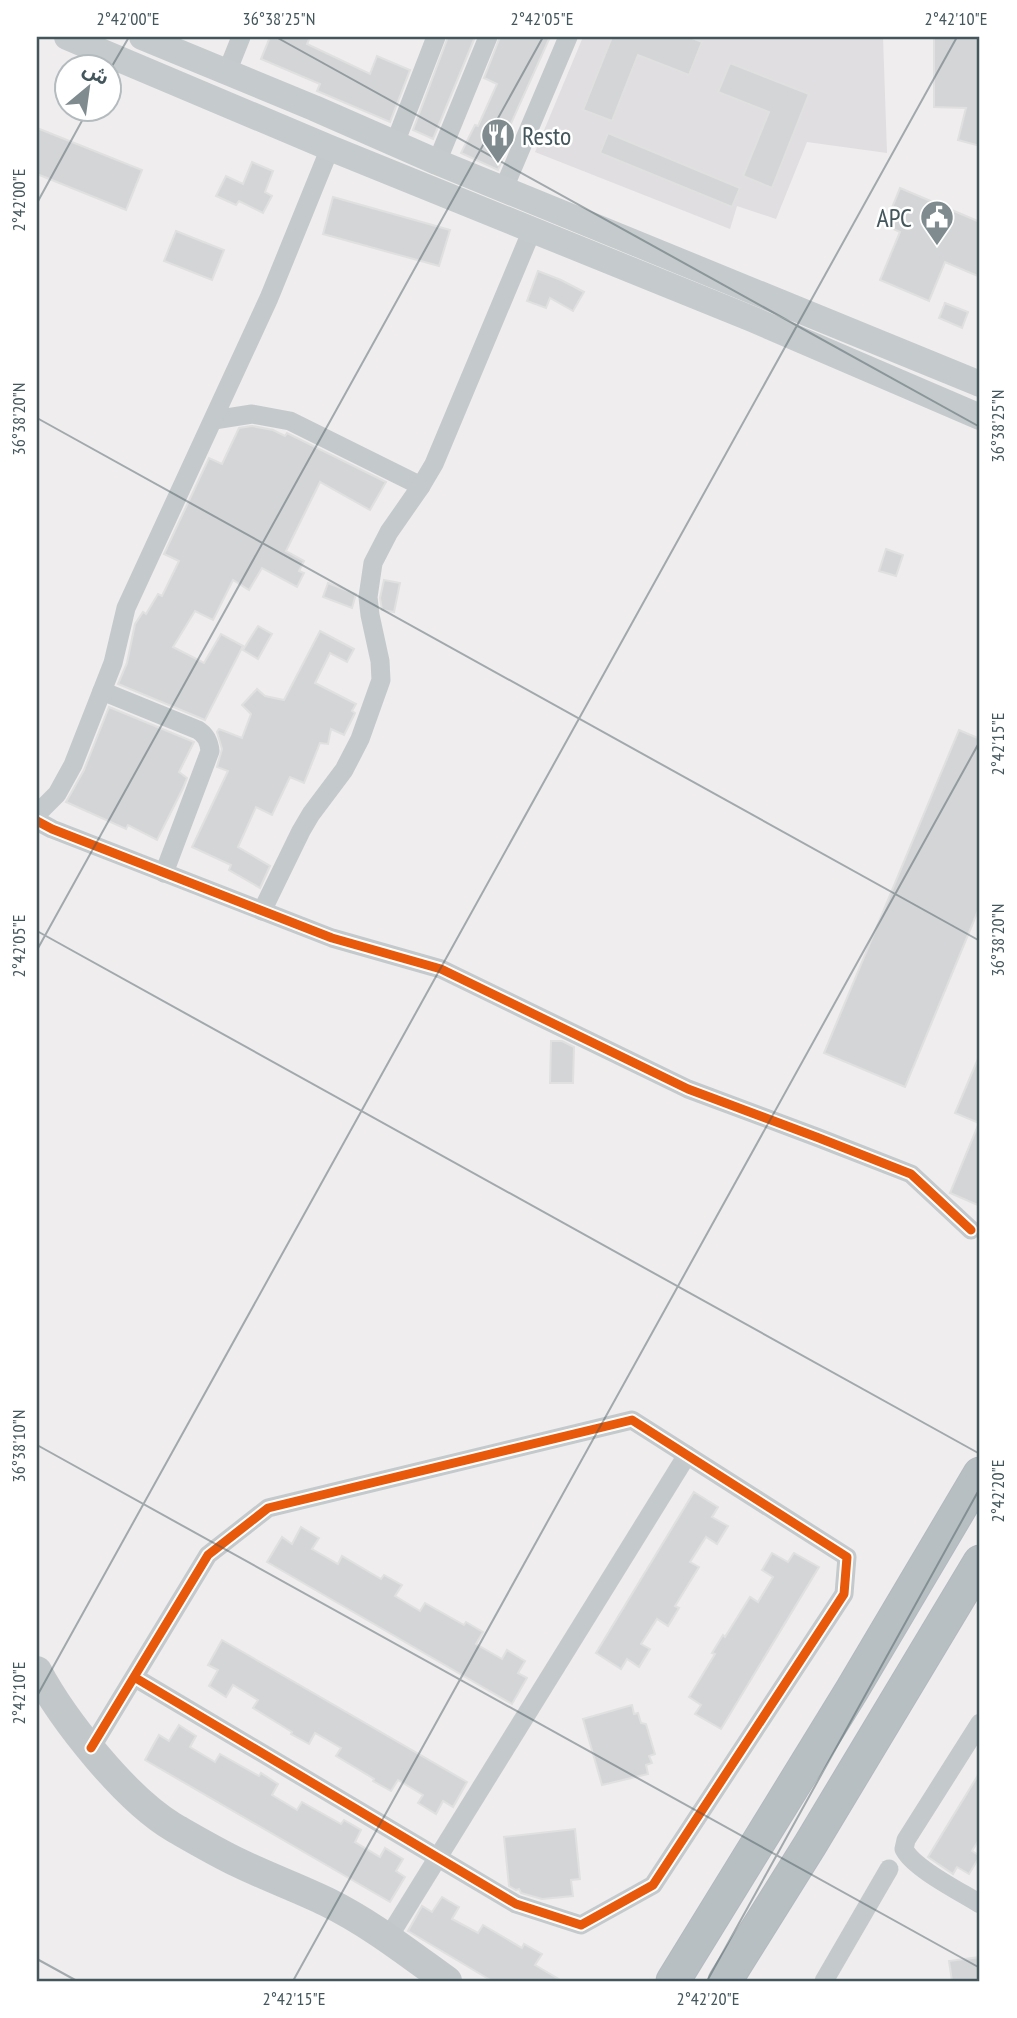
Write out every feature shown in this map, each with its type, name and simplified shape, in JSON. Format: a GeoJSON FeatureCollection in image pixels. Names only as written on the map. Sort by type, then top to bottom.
{"type":"FeatureCollection","features":[{"type":"Feature","properties":{"kind":"highway"},"geometry":{"type":"LineString","coordinates":[[673,1981],[852,1690],[980,1474]]}},
{"type":"Feature","properties":{"kind":"highway"},"geometry":{"type":"LineString","coordinates":[[725,1981],[980,1562]]}},
{"type":"Feature","properties":{"kind":"main road"},"geometry":{"type":"LineString","coordinates":[[68,37],[330,148],[752,319],[980,417]]}},
{"type":"Feature","properties":{"kind":"main road"},"geometry":{"type":"LineString","coordinates":[[142,37],[437,162],[980,384]]}},
{"type":"Feature","properties":{"kind":"main road"},"geometry":{"type":"LineString","coordinates":[[37,1671],[47,1691],[91,1748],[131,1793],[170,1825],[237,1862],[327,1902],[376,1929],[447,1981]]}},
{"type":"Feature","properties":{"kind":"street"},"geometry":{"type":"LineString","coordinates":[[227,72],[241,37]]}},
{"type":"Feature","properties":{"kind":"street"},"geometry":{"type":"LineString","coordinates":[[395,143],[436,37]]}},
{"type":"Feature","properties":{"kind":"street"},"geometry":{"type":"LineString","coordinates":[[437,162],[488,37]]}},
{"type":"Feature","properties":{"kind":"street"},"geometry":{"type":"LineString","coordinates":[[504,188],[568,37]]}},
{"type":"Feature","properties":{"kind":"street"},"geometry":{"type":"LineString","coordinates":[[37,814],[57,794],[66,780],[113,663],[127,608],[269,298],[330,148]]}},
{"type":"Feature","properties":{"kind":"street"},"geometry":{"type":"LineString","coordinates":[[262,911],[301,831],[344,770],[360,739],[381,680],[368,597],[373,563],[389,532],[434,464],[532,230]]}},
{"type":"Feature","properties":{"kind":"street"},"geometry":{"type":"LineString","coordinates":[[214,420],[252,414],[290,421],[421,486]]}},
{"type":"Feature","properties":{"kind":"street"},"geometry":{"type":"LineString","coordinates":[[102,691],[198,730],[209,744],[210,751],[164,873]]}},
{"type":"Feature","properties":{"kind":"street"},"geometry":{"type":"LineString","coordinates":[[37,821],[332,938],[440,969],[688,1089],[911,1174],[971,1230]]}},
{"type":"Feature","properties":{"kind":"street"},"geometry":{"type":"LineString","coordinates":[[91,1748],[134,1677],[208,1555],[268,1508],[632,1420],[847,1557],[844,1594],[653,1885],[581,1925],[516,1904],[134,1677]]}},
{"type":"Feature","properties":{"kind":"street"},"geometry":{"type":"LineString","coordinates":[[388,1938],[687,1455]]}},
{"type":"Feature","properties":{"kind":"street"},"geometry":{"type":"LineString","coordinates":[[980,1723],[906,1840],[904,1849],[908,1858],[919,1866],[980,1904]]}},
{"type":"Feature","properties":{"kind":"street"},"geometry":{"type":"LineString","coordinates":[[824,1981],[889,1869]]}},
{"type":"Feature","properties":{"kind":"shaded area"},"geometry":{"type":"Polygon","coordinates":[[[583,37],[883,37],[887,153],[807,142],[776,219],[737,206],[730,229],[535,152],[583,37]]]}},
{"type":"Feature","properties":{"kind":"building"},"geometry":{"type":"Polygon","coordinates":[[[270,37],[310,37],[307,44],[370,74],[377,56],[410,70],[390,122],[317,91],[320,84],[261,59],[270,37]]]}},
{"type":"Feature","properties":{"kind":"building"},"geometry":{"type":"Polygon","coordinates":[[[448,37],[475,37],[433,139],[413,130],[448,37]]]}},
{"type":"Feature","properties":{"kind":"building"},"geometry":{"type":"Polygon","coordinates":[[[500,37],[550,37],[504,139],[510,142],[498,170],[461,153],[475,125],[478,126],[497,84],[484,78],[500,37]]]}},
{"type":"Feature","properties":{"kind":"building"},"geometry":{"type":"Polygon","coordinates":[[[612,37],[690,37],[702,42],[689,75],[638,55],[612,121],[583,110],[612,37]]]}},
{"type":"Feature","properties":{"kind":"building"},"geometry":{"type":"Polygon","coordinates":[[[934,37],[980,37],[980,146],[958,140],[966,108],[934,107],[934,37]]]}},
{"type":"Feature","properties":{"kind":"building"},"geometry":{"type":"Polygon","coordinates":[[[730,63],[809,94],[772,188],[743,176],[769,112],[718,92],[730,63]]]}},
{"type":"Feature","properties":{"kind":"building"},"geometry":{"type":"Polygon","coordinates":[[[37,128],[142,170],[126,210],[37,174],[37,128]]]}},
{"type":"Feature","properties":{"kind":"building"},"geometry":{"type":"Polygon","coordinates":[[[608,133],[740,188],[732,207],[600,153],[608,133]]]}},
{"type":"Feature","properties":{"kind":"building"},"geometry":{"type":"Polygon","coordinates":[[[252,162],[273,171],[265,192],[272,196],[263,213],[239,201],[236,205],[216,196],[226,176],[243,184],[252,162]]]}},
{"type":"Feature","properties":{"kind":"building","name":"APC"},"geometry":{"type":"Polygon","coordinates":[[[900,188],[980,222],[980,277],[945,262],[929,301],[880,280],[900,232],[885,225],[900,188]]]}},
{"type":"Feature","properties":{"kind":"building"},"geometry":{"type":"Polygon","coordinates":[[[333,197],[450,230],[439,266],[323,234],[333,197]]]}},
{"type":"Feature","properties":{"kind":"building"},"geometry":{"type":"Polygon","coordinates":[[[176,231],[224,250],[212,280],[164,261],[176,231]]]}},
{"type":"Feature","properties":{"kind":"building"},"geometry":{"type":"Polygon","coordinates":[[[538,271],[584,292],[573,311],[550,298],[546,308],[527,301],[538,271]]]}},
{"type":"Feature","properties":{"kind":"building"},"geometry":{"type":"Polygon","coordinates":[[[945,303],[968,312],[962,328],[939,318],[945,303]]]}},
{"type":"Feature","properties":{"kind":"building"},"geometry":{"type":"Polygon","coordinates":[[[252,426],[273,430],[285,436],[287,433],[386,482],[370,510],[320,482],[286,551],[304,561],[299,571],[304,573],[297,587],[262,568],[249,590],[233,580],[213,620],[195,611],[173,647],[204,663],[221,634],[243,646],[205,720],[118,684],[127,663],[135,624],[143,612],[146,614],[158,594],[162,596],[179,561],[164,554],[209,458],[222,464],[239,428],[252,426]]]}},
{"type":"Feature","properties":{"kind":"building"},"geometry":{"type":"Polygon","coordinates":[[[886,549],[903,555],[896,576],[879,571],[886,549]]]}},
{"type":"Feature","properties":{"kind":"building"},"geometry":{"type":"Polygon","coordinates":[[[384,580],[400,583],[394,612],[382,610],[380,598],[384,580]]]}},
{"type":"Feature","properties":{"kind":"building"},"geometry":{"type":"Polygon","coordinates":[[[328,583],[356,594],[352,608],[323,597],[328,583]]]}},
{"type":"Feature","properties":{"kind":"building"},"geometry":{"type":"Polygon","coordinates":[[[258,626],[272,634],[258,659],[243,650],[258,626]]]}},
{"type":"Feature","properties":{"kind":"building"},"geometry":{"type":"Polygon","coordinates":[[[320,631],[354,649],[347,662],[330,653],[315,683],[356,704],[352,711],[355,713],[344,735],[331,729],[328,744],[320,743],[304,783],[290,777],[272,815],[256,807],[238,847],[270,866],[260,888],[229,870],[231,865],[192,847],[228,771],[217,767],[222,749],[217,732],[219,729],[242,738],[251,714],[242,705],[257,689],[265,696],[284,700],[320,631]]]}},
{"type":"Feature","properties":{"kind":"building"},"geometry":{"type":"Polygon","coordinates":[[[109,707],[194,742],[179,772],[187,778],[157,840],[128,825],[126,829],[66,802],[84,770],[109,707]]]}},
{"type":"Feature","properties":{"kind":"building"},"geometry":{"type":"Polygon","coordinates":[[[959,730],[980,739],[980,906],[905,1087],[824,1053],[959,730]]]}},
{"type":"Feature","properties":{"kind":"building"},"geometry":{"type":"Polygon","coordinates":[[[551,1041],[562,1041],[574,1047],[573,1083],[550,1083],[551,1041]]]}},
{"type":"Feature","properties":{"kind":"building"},"geometry":{"type":"Polygon","coordinates":[[[980,1054],[980,1206],[950,1193],[979,1123],[955,1113],[980,1054]]]}},
{"type":"Feature","properties":{"kind":"building"},"geometry":{"type":"Polygon","coordinates":[[[694,1492],[718,1507],[712,1517],[728,1526],[717,1544],[706,1537],[690,1562],[699,1567],[675,1606],[679,1608],[668,1626],[657,1619],[641,1644],[650,1649],[639,1667],[627,1659],[621,1669],[596,1653],[694,1492]]]}},
{"type":"Feature","properties":{"kind":"building"},"geometry":{"type":"Polygon","coordinates":[[[301,1527],[319,1538],[312,1549],[338,1564],[342,1556],[381,1579],[384,1575],[402,1585],[395,1596],[420,1611],[425,1603],[464,1625],[466,1622],[483,1632],[476,1644],[502,1659],[507,1650],[525,1661],[518,1673],[527,1678],[512,1704],[267,1562],[282,1537],[292,1544],[301,1527]]]}},
{"type":"Feature","properties":{"kind":"building"},"geometry":{"type":"Polygon","coordinates":[[[772,1553],[788,1562],[794,1553],[819,1567],[721,1729],[695,1714],[701,1705],[689,1697],[715,1654],[712,1653],[723,1635],[725,1637],[750,1597],[758,1602],[773,1577],[762,1570],[772,1553]]]}},
{"type":"Feature","properties":{"kind":"building"},"geometry":{"type":"Polygon","coordinates":[[[222,1640],[467,1782],[453,1807],[443,1801],[436,1814],[418,1803],[423,1795],[398,1780],[391,1791],[373,1781],[374,1779],[336,1756],[341,1748],[315,1733],[309,1744],[291,1734],[292,1732],[253,1708],[258,1700],[233,1685],[226,1697],[209,1686],[218,1670],[208,1665],[222,1640]]]}},
{"type":"Feature","properties":{"kind":"building"},"geometry":{"type":"Polygon","coordinates":[[[632,1705],[634,1714],[638,1713],[641,1723],[646,1724],[655,1754],[649,1756],[652,1763],[646,1765],[648,1774],[602,1785],[583,1719],[632,1705]]]}},
{"type":"Feature","properties":{"kind":"building"},"geometry":{"type":"Polygon","coordinates":[[[179,1725],[196,1736],[190,1747],[215,1762],[220,1754],[259,1776],[261,1773],[278,1784],[272,1795],[297,1810],[302,1802],[341,1824],[344,1820],[361,1830],[355,1842],[380,1857],[385,1848],[403,1859],[396,1871],[405,1877],[390,1902],[145,1760],[159,1735],[169,1741],[179,1725]]]}},
{"type":"Feature","properties":{"kind":"building"},"geometry":{"type":"Polygon","coordinates":[[[980,1772],[980,1838],[972,1851],[980,1856],[969,1874],[957,1867],[953,1874],[928,1857],[980,1772]]]}},
{"type":"Feature","properties":{"kind":"building"},"geometry":{"type":"Polygon","coordinates":[[[575,1829],[580,1879],[571,1880],[573,1896],[542,1899],[521,1893],[519,1889],[509,1886],[504,1837],[575,1829]]]}},
{"type":"Feature","properties":{"kind":"building"},"geometry":{"type":"Polygon","coordinates":[[[442,1897],[459,1907],[452,1919],[478,1933],[483,1925],[522,1948],[524,1944],[542,1954],[535,1965],[562,1981],[492,1981],[408,1931],[422,1906],[432,1912],[442,1897]]]}},
{"type":"Feature","properties":{"kind":"building"},"geometry":{"type":"Polygon","coordinates":[[[980,1957],[980,1981],[952,1981],[949,1961],[980,1957]]]}},
{"type":"Feature","properties":{"kind":"cycle path"},"geometry":{"type":"LineString","coordinates":[[37,821],[332,938],[441,969],[688,1089],[911,1174],[971,1230]]}},
{"type":"Feature","properties":{"kind":"cycle path"},"geometry":{"type":"LineString","coordinates":[[91,1748],[208,1555],[268,1508],[632,1420],[847,1557],[844,1594],[653,1885],[581,1925],[516,1904],[134,1677]]}},
{"type":"Feature","properties":{"kind":"place","name":"Resto"},"geometry":{"type":"Point","coordinates":[498,165]}},
{"type":"Feature","properties":{"kind":"place","name":"APC"},"geometry":{"type":"Point","coordinates":[937,247]}}]}
